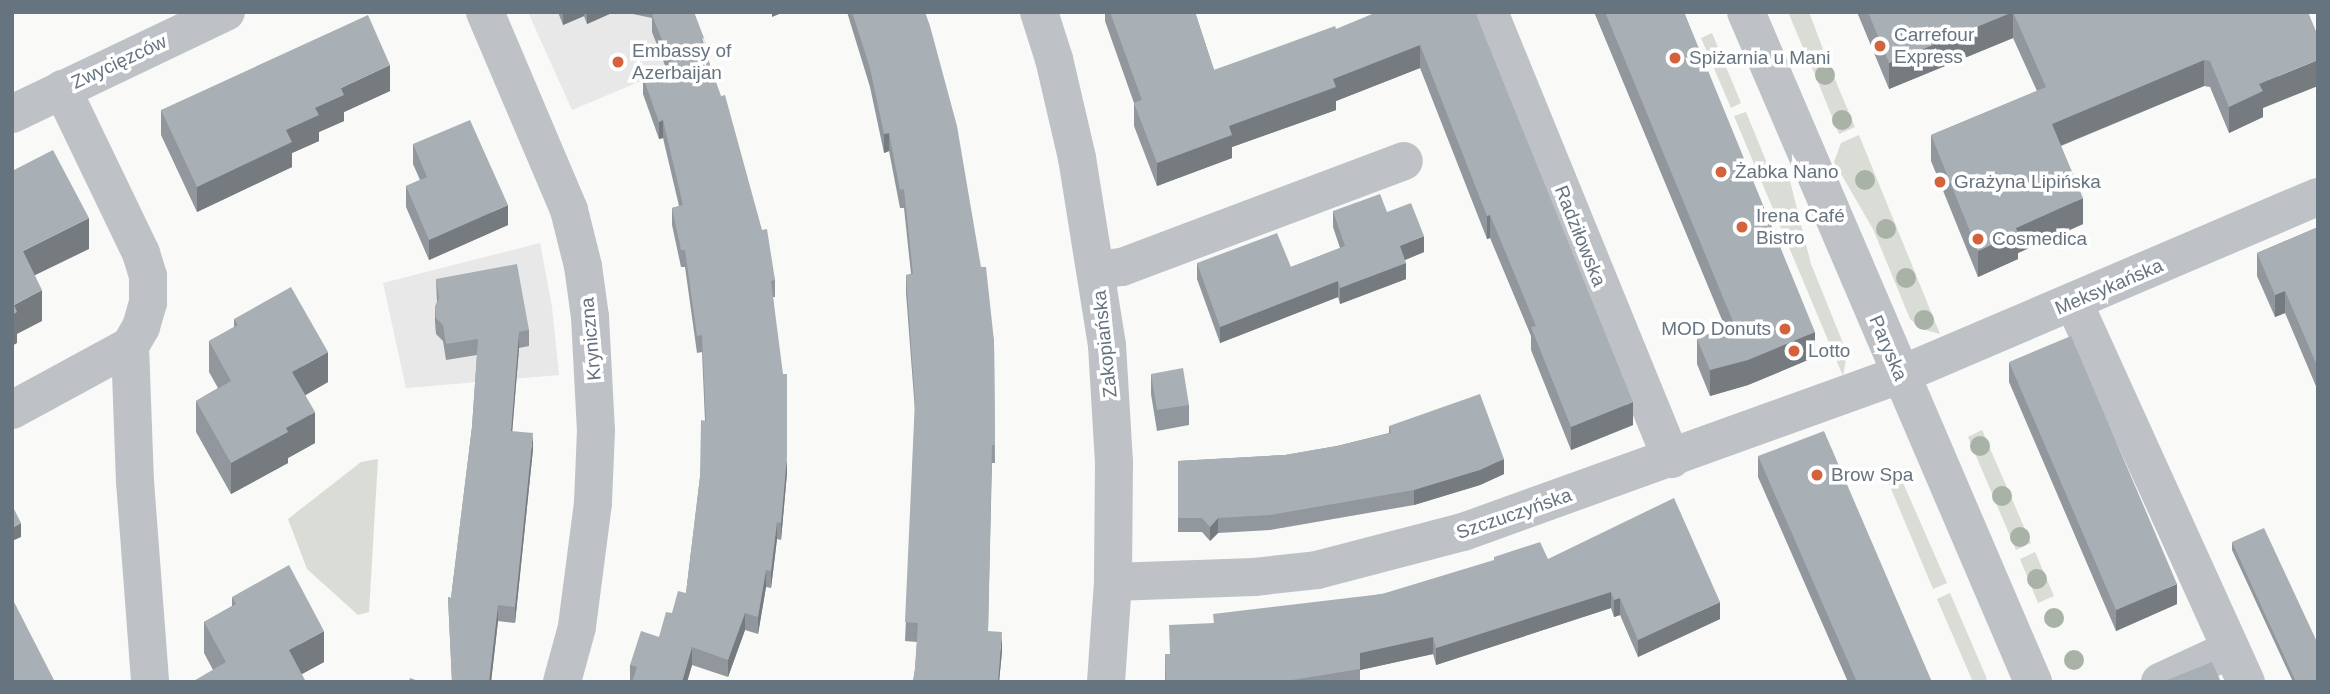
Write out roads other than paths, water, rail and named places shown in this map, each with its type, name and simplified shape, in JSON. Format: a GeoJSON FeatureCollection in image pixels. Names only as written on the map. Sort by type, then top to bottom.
{"type":"FeatureCollection","features":[{"type":"Feature","properties":{"kind":"street","name":"Zwycięzców"},"geometry":{"type":"LineString","coordinates":[[12,114],[226,12]]}},
{"type":"Feature","properties":{"kind":"street","name":"Kryniczna"},"geometry":{"type":"LineString","coordinates":[[485,12],[569,210],[583,266],[590,317],[596,430],[593,503],[577,627],[562,682]]}},
{"type":"Feature","properties":{"kind":"street","name":"Zakopiańska"},"geometry":{"type":"LineString","coordinates":[[1039,12],[1069,119],[1097,271],[1113,415],[1113,582],[1106,682]]}},
{"type":"Feature","properties":{"kind":"street","name":"Radziłowska"},"geometry":{"type":"LineString","coordinates":[[1489,12],[1671,459]]}},
{"type":"Feature","properties":{"kind":"street","name":"Paryska"},"geometry":{"type":"LineString","coordinates":[[1746,12],[1899,375],[2033,682]]}},
{"type":"Feature","properties":{"kind":"street"},"geometry":{"type":"LineString","coordinates":[[12,410],[130,346],[141,327],[148,303],[148,275],[141,253],[62,89]]}},
{"type":"Feature","properties":{"kind":"street"},"geometry":{"type":"LineString","coordinates":[[1097,271],[1122,267],[1404,161]]}},
{"type":"Feature","properties":{"kind":"street","name":"Meksykańska"},"geometry":{"type":"LineString","coordinates":[[1899,375],[2074,303],[2318,197]]}},
{"type":"Feature","properties":{"kind":"street"},"geometry":{"type":"LineString","coordinates":[[2074,303],[2239,665],[2160,682]]}},
{"type":"Feature","properties":{"kind":"street"},"geometry":{"type":"LineString","coordinates":[[130,346],[135,481],[150,682]]}},
{"type":"Feature","properties":{"kind":"street","name":"Szczuczyńska"},"geometry":{"type":"LineString","coordinates":[[1113,582],[1254,577],[1318,570],[1463,532],[1899,375]]}},
{"type":"Feature","properties":{"kind":"place","name":"Carrefour Express"},"geometry":{"type":"Point","coordinates":[1880,46]}},
{"type":"Feature","properties":{"kind":"place","name":"Spiżarnia u Mani"},"geometry":{"type":"Point","coordinates":[1675,58]}},
{"type":"Feature","properties":{"kind":"place","name":"Embassy of Azerbaijan"},"geometry":{"type":"Point","coordinates":[618,62]}},
{"type":"Feature","properties":{"kind":"place","name":"Żabka Nano"},"geometry":{"type":"Point","coordinates":[1721,172]}},
{"type":"Feature","properties":{"kind":"place","name":"Grażyna Lipińska"},"geometry":{"type":"Point","coordinates":[1940,182]}},
{"type":"Feature","properties":{"kind":"place","name":"Irena Café Bistro"},"geometry":{"type":"Point","coordinates":[1742,227]}},
{"type":"Feature","properties":{"kind":"place","name":"Cosmedica"},"geometry":{"type":"Point","coordinates":[1978,239]}},
{"type":"Feature","properties":{"kind":"place","name":"MOD Donuts"},"geometry":{"type":"Point","coordinates":[1785,329]}},
{"type":"Feature","properties":{"kind":"place","name":"Lotto"},"geometry":{"type":"Point","coordinates":[1794,351]}},
{"type":"Feature","properties":{"kind":"place","name":"Brow Spa"},"geometry":{"type":"Point","coordinates":[1817,475]}}]}
